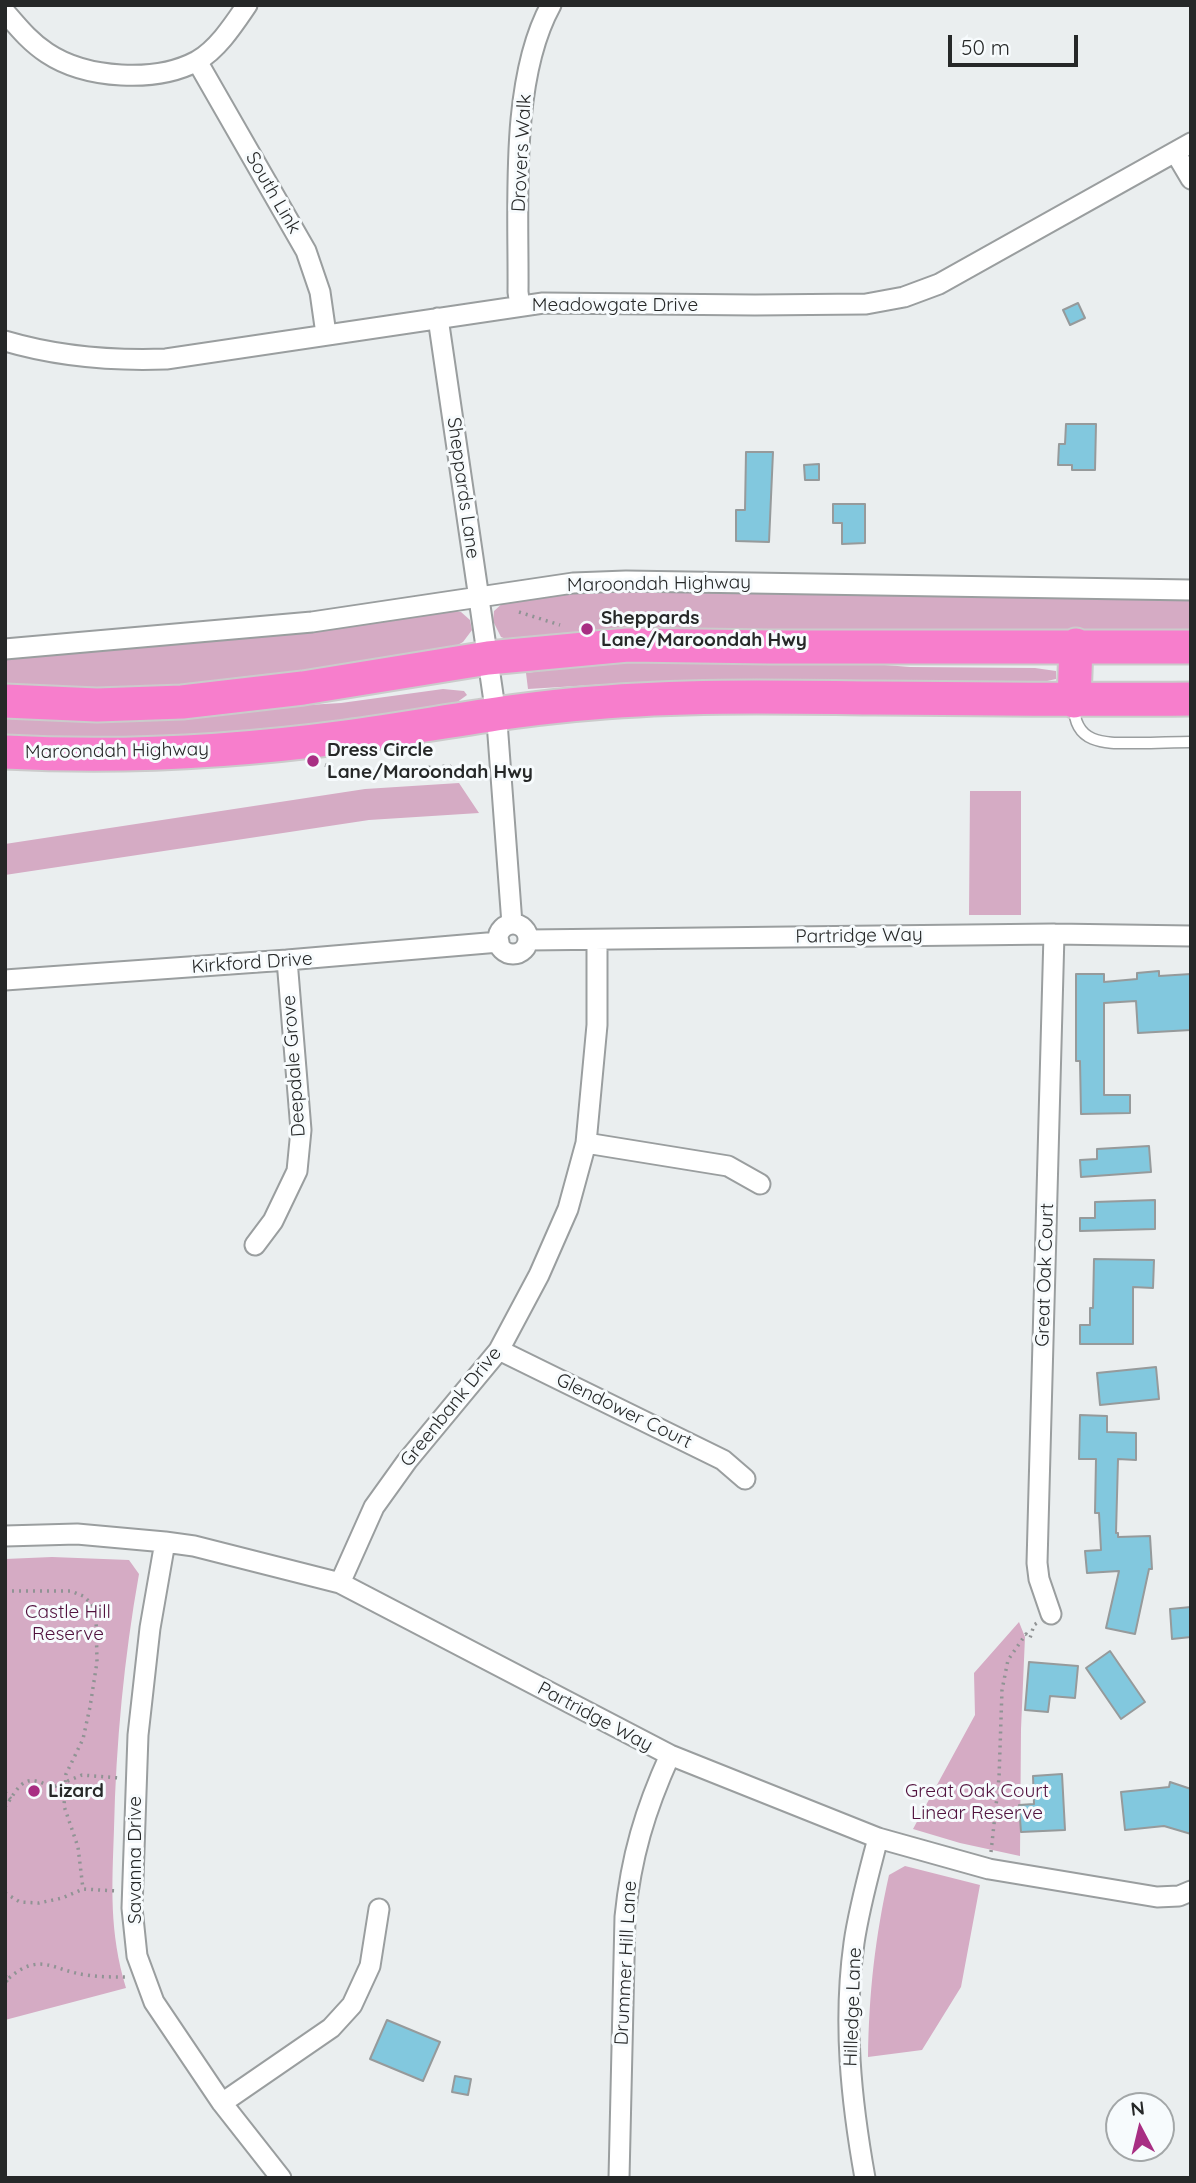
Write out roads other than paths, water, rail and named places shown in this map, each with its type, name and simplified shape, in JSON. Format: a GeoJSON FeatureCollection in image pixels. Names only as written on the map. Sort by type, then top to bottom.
{"type":"FeatureCollection","features":[{"type":"Feature","properties":{"kind":"highway"},"geometry":{"type":"LineString","coordinates":[[5,701],[97,705],[182,702],[303,688],[488,658],[628,645],[1191,647]]}},
{"type":"Feature","properties":{"kind":"highway"},"geometry":{"type":"LineString","coordinates":[[1074,701],[1076,645]]}},
{"type":"Feature","properties":{"kind":"highway","name":"Maroondah Highway"},"geometry":{"type":"LineString","coordinates":[[5,752],[166,753],[248,748],[346,737],[496,713],[592,703],[683,698],[1074,701],[1191,699]]}},
{"type":"Feature","properties":{"kind":"street"},"geometry":{"type":"LineString","coordinates":[[5,12],[24,35],[48,54],[78,68],[138,76],[197,61],[219,42],[247,5]]}},
{"type":"Feature","properties":{"kind":"street","name":"Drovers Walk"},"geometry":{"type":"LineString","coordinates":[[520,306],[520,182],[525,84],[541,23],[551,5]]}},
{"type":"Feature","properties":{"kind":"street","name":"South Link"},"geometry":{"type":"LineString","coordinates":[[197,61],[306,251],[320,292],[326,334]]}},
{"type":"Feature","properties":{"kind":"street"},"geometry":{"type":"LineString","coordinates":[[1183,147],[1191,179]]}},
{"type":"Feature","properties":{"kind":"street","name":"Meadowgate Drive"},"geometry":{"type":"LineString","coordinates":[[5,341],[75,357],[166,359],[520,306],[569,302],[866,304],[904,297],[939,284],[1183,147]]}},
{"type":"Feature","properties":{"kind":"street","name":"Sheppards Lane"},"geometry":{"type":"LineString","coordinates":[[438,318],[496,713],[512,924]]}},
{"type":"Feature","properties":{"kind":"street","name":"Maroondah Highway"},"geometry":{"type":"LineString","coordinates":[[5,649],[312,622],[573,583],[626,581],[1191,590]]}},
{"type":"Feature","properties":{"kind":"street"},"geometry":{"type":"LineString","coordinates":[[512,924],[524,928],[528,940],[521,952],[512,954],[504,950],[499,942],[500,933],[512,924]]}},
{"type":"Feature","properties":{"kind":"street","name":"Partridge Way"},"geometry":{"type":"LineString","coordinates":[[528,940],[1054,934],[1191,936]]}},
{"type":"Feature","properties":{"kind":"street","name":"Great Oak Court"},"geometry":{"type":"LineString","coordinates":[[1051,1614],[1037,1563],[1054,934]]}},
{"type":"Feature","properties":{"kind":"street","name":"Greenbank Drive"},"geometry":{"type":"LineString","coordinates":[[340,1583],[374,1507],[407,1461],[499,1350],[539,1275],[568,1209],[586,1143],[597,1026],[597,940]]}},
{"type":"Feature","properties":{"kind":"street","name":"Kirkford Drive"},"geometry":{"type":"LineString","coordinates":[[5,980],[499,942]]}},
{"type":"Feature","properties":{"kind":"street","name":"Deepdale Grove"},"geometry":{"type":"LineString","coordinates":[[255,1245],[273,1222],[297,1171],[301,1130],[287,960]]}},
{"type":"Feature","properties":{"kind":"street"},"geometry":{"type":"LineString","coordinates":[[586,1143],[728,1166],[760,1184]]}},
{"type":"Feature","properties":{"kind":"street","name":"Glendower Court"},"geometry":{"type":"LineString","coordinates":[[499,1350],[723,1460],[746,1479]]}},
{"type":"Feature","properties":{"kind":"street","name":"Partridge Way"},"geometry":{"type":"LineString","coordinates":[[5,1536],[76,1534],[194,1546],[340,1583],[670,1755],[878,1838],[989,1868],[1157,1897],[1179,1896],[1191,1891]]}},
{"type":"Feature","properties":{"kind":"street","name":"Savanna Drive"},"geometry":{"type":"LineString","coordinates":[[165,1542],[140,1704],[132,1892],[137,1956],[155,2003],[222,2103],[281,2178]]}},
{"type":"Feature","properties":{"kind":"street","name":"Drummer Hill Lane"},"geometry":{"type":"LineString","coordinates":[[619,2178],[625,1917],[628,1889],[640,1830],[670,1755]]}},
{"type":"Feature","properties":{"kind":"street","name":"Hilledge Lane"},"geometry":{"type":"LineString","coordinates":[[865,2178],[851,2090],[850,1988],[854,1943],[878,1838]]}},
{"type":"Feature","properties":{"kind":"street"},"geometry":{"type":"LineString","coordinates":[[222,2103],[331,2028],[352,2005],[370,1966],[379,1909]]}},
{"type":"Feature","properties":{"kind":"lane"},"geometry":{"type":"LineString","coordinates":[[1074,701],[1074,717],[1081,730],[1101,742],[1191,742]]}},
{"type":"Feature","properties":{"kind":"place","name":"Sheppards Lane/Maroondah Hwy"},"geometry":{"type":"Point","coordinates":[587,629]}},
{"type":"Feature","properties":{"kind":"place","name":"Dress Circle Lane/Maroondah Hwy"},"geometry":{"type":"Point","coordinates":[313,761]}},
{"type":"Feature","properties":{"kind":"place","name":"Lizard"},"geometry":{"type":"Point","coordinates":[34,1791]}},
{"type":"Feature","properties":{"kind":"park label","name":"Castle Hill Reserve"},"geometry":{"type":"Point","coordinates":[68,1623]}},
{"type":"Feature","properties":{"kind":"park label","name":"Great Oak Court Linear Reserve"},"geometry":{"type":"Point","coordinates":[977,1802]}}]}
